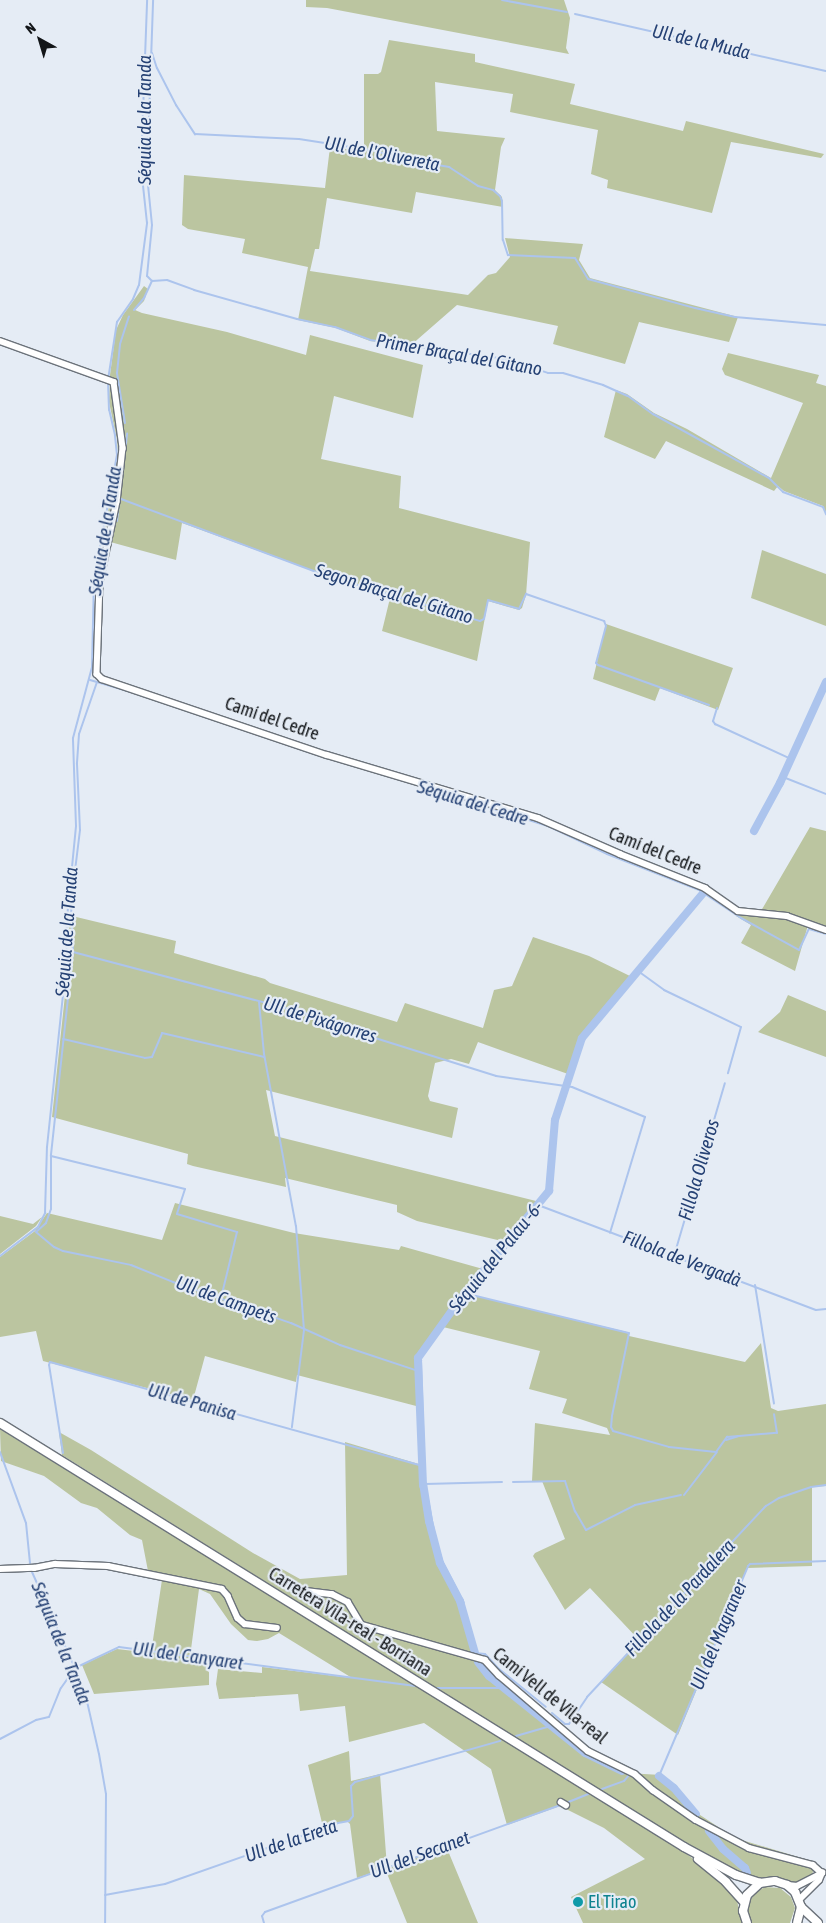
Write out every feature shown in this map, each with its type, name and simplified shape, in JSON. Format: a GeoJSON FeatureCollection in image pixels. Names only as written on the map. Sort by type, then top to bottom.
{"type":"FeatureCollection","features":[{"type":"Feature","properties":{"kind":"main road","name":"Carretera Vila-real - Borriana"},"geometry":{"type":"LineString","coordinates":[[0,1423],[684,1847],[736,1876],[760,1883],[775,1881],[787,1885]]}},
{"type":"Feature","properties":{"kind":"main road","name":"Carretera Vila-real - Borriana"},"geometry":{"type":"LineString","coordinates":[[684,1847],[726,1882],[744,1902]]}},
{"type":"Feature","properties":{"kind":"main road"},"geometry":{"type":"LineString","coordinates":[[747,1923],[743,1910],[744,1902],[751,1889],[760,1883]]}},
{"type":"Feature","properties":{"kind":"main road"},"geometry":{"type":"LineString","coordinates":[[787,1885],[795,1892],[800,1904],[818,1923]]}},
{"type":"Feature","properties":{"kind":"main road"},"geometry":{"type":"LineString","coordinates":[[797,1923],[800,1904]]}},
{"type":"Feature","properties":{"kind":"street","name":"Camí del Cedre"},"geometry":{"type":"LineString","coordinates":[[0,341],[114,382],[123,448],[117,502],[100,584],[97,674],[102,679],[327,755],[538,818],[620,854],[705,888],[738,911],[787,916],[826,930]]}},
{"type":"Feature","properties":{"kind":"street"},"geometry":{"type":"LineString","coordinates":[[0,1568],[18,1569],[55,1564],[108,1566],[222,1589],[228,1596],[238,1618],[245,1624],[277,1628]]}},
{"type":"Feature","properties":{"kind":"street","name":"Camí Vell de Vila-real"},"geometry":{"type":"LineString","coordinates":[[306,1591],[332,1594],[348,1602],[362,1625],[485,1660],[499,1675],[588,1751],[635,1774],[653,1790],[696,1820],[749,1848],[813,1864],[822,1873]]}},
{"type":"Feature","properties":{"kind":"street"},"geometry":{"type":"LineString","coordinates":[[787,1885],[797,1886],[822,1873]]}},
{"type":"Feature","properties":{"kind":"street"},"geometry":{"type":"LineString","coordinates":[[800,1904],[819,1880],[822,1873]]}},
{"type":"Feature","properties":{"kind":"green space"},"geometry":{"type":"Polygon","coordinates":[[[306,0],[564,0],[570,18],[566,48],[569,54],[327,8],[306,7],[306,0]]]}},
{"type":"Feature","properties":{"kind":"green space"},"geometry":{"type":"Polygon","coordinates":[[[389,40],[475,54],[475,62],[575,84],[570,104],[683,131],[686,121],[824,154],[821,158],[731,142],[712,213],[607,188],[608,180],[591,174],[598,130],[510,112],[513,94],[435,82],[437,131],[505,138],[501,147],[495,190],[502,197],[503,207],[416,192],[412,213],[327,198],[319,249],[315,249],[310,271],[468,295],[488,275],[496,273],[510,257],[505,238],[583,244],[579,260],[590,278],[738,317],[729,342],[639,322],[625,364],[553,344],[558,326],[457,305],[410,346],[370,341],[336,328],[298,320],[308,267],[242,253],[245,239],[188,229],[182,225],[184,175],[325,188],[330,147],[364,151],[364,74],[378,74],[381,72],[389,40]]]}},
{"type":"Feature","properties":{"kind":"green space"},"geometry":{"type":"Polygon","coordinates":[[[144,286],[148,289],[144,301],[135,310],[142,313],[227,332],[306,355],[310,335],[423,365],[413,418],[334,396],[321,459],[401,476],[399,508],[530,542],[526,595],[522,608],[519,610],[488,601],[477,661],[382,631],[391,594],[324,575],[182,523],[176,560],[103,540],[118,455],[117,440],[109,402],[110,375],[116,330],[123,315],[144,286]]]}},
{"type":"Feature","properties":{"kind":"green space"},"geometry":{"type":"Polygon","coordinates":[[[728,353],[819,375],[816,383],[826,386],[826,513],[823,506],[784,491],[778,486],[774,491],[666,441],[655,459],[604,437],[616,390],[627,394],[654,413],[687,429],[771,478],[803,403],[725,375],[722,369],[728,353]]]}},
{"type":"Feature","properties":{"kind":"green space"},"geometry":{"type":"Polygon","coordinates":[[[762,550],[826,574],[826,626],[751,598],[762,550]]]}},
{"type":"Feature","properties":{"kind":"green space"},"geometry":{"type":"Polygon","coordinates":[[[606,624],[733,668],[718,710],[660,688],[655,701],[593,679],[606,624]]]}},
{"type":"Feature","properties":{"kind":"green space"},"geometry":{"type":"Polygon","coordinates":[[[810,827],[826,831],[826,932],[808,925],[795,971],[741,943],[751,925],[736,916],[737,913],[758,916],[810,827]]]}},
{"type":"Feature","properties":{"kind":"green space"},"geometry":{"type":"Polygon","coordinates":[[[68,915],[176,941],[174,953],[265,979],[270,983],[397,1022],[405,1003],[483,1028],[494,990],[512,986],[533,937],[589,956],[632,977],[581,1037],[568,1074],[478,1042],[469,1064],[451,1059],[435,1063],[428,1096],[430,1101],[458,1108],[452,1138],[266,1090],[275,1136],[540,1202],[506,1242],[417,1221],[397,1212],[397,1205],[285,1178],[286,1187],[193,1166],[187,1164],[188,1154],[52,1117],[70,948],[68,915]]]}},
{"type":"Feature","properties":{"kind":"green space"},"geometry":{"type":"Polygon","coordinates":[[[788,995],[826,1011],[826,1057],[758,1032],[780,1012],[788,995]]]}},
{"type":"Feature","properties":{"kind":"green space"},"geometry":{"type":"Polygon","coordinates":[[[175,1203],[294,1233],[399,1250],[401,1246],[483,1269],[465,1290],[476,1296],[627,1332],[629,1336],[745,1362],[761,1343],[771,1408],[778,1411],[826,1404],[826,1486],[812,1487],[812,1566],[747,1568],[678,1735],[601,1682],[639,1640],[590,1588],[565,1610],[533,1556],[535,1553],[565,1539],[542,1481],[532,1481],[535,1423],[610,1435],[607,1428],[562,1413],[567,1399],[529,1389],[540,1351],[439,1326],[418,1357],[420,1407],[297,1375],[296,1382],[205,1356],[193,1400],[43,1361],[36,1331],[0,1337],[0,1257],[35,1231],[47,1213],[162,1240],[175,1203]]]}},
{"type":"Feature","properties":{"kind":"green space"},"geometry":{"type":"Polygon","coordinates":[[[0,1216],[33,1224],[42,1217],[36,1226],[0,1254],[0,1216]]]}},
{"type":"Feature","properties":{"kind":"green space"},"geometry":{"type":"Polygon","coordinates":[[[0,1429],[683,1851],[715,1876],[736,1896],[742,1923],[583,1923],[571,1897],[645,1859],[604,1828],[560,1806],[507,1825],[491,1769],[424,1723],[349,1742],[345,1706],[300,1711],[298,1694],[219,1699],[216,1684],[218,1669],[262,1673],[262,1667],[352,1678],[279,1633],[268,1639],[248,1640],[231,1624],[210,1594],[199,1589],[190,1657],[209,1660],[206,1669],[209,1672],[209,1685],[94,1694],[82,1665],[117,1649],[151,1653],[163,1573],[148,1571],[142,1540],[130,1535],[97,1508],[81,1503],[44,1476],[1,1461],[0,1429]]]}},
{"type":"Feature","properties":{"kind":"green space"},"geometry":{"type":"Polygon","coordinates":[[[59,1432],[91,1450],[253,1553],[300,1579],[347,1575],[345,1442],[422,1465],[428,1522],[439,1563],[459,1602],[475,1654],[484,1669],[586,1753],[627,1773],[661,1775],[686,1798],[697,1813],[735,1838],[815,1862],[812,1876],[798,1884],[775,1877],[756,1878],[731,1869],[701,1853],[62,1455],[59,1432]]]}},
{"type":"Feature","properties":{"kind":"green space"},"geometry":{"type":"Polygon","coordinates":[[[349,1751],[351,1781],[380,1774],[387,1867],[446,1846],[478,1923],[407,1923],[388,1876],[380,1870],[357,1878],[350,1824],[347,1821],[323,1827],[308,1765],[349,1751]]]}},
{"type":"Feature","properties":{"kind":"green space"},"geometry":{"type":"Polygon","coordinates":[[[765,1887],[780,1888],[791,1897],[795,1908],[790,1923],[752,1923],[748,1913],[750,1901],[755,1893],[765,1887]]]}},
{"type":"Feature","properties":{"kind":"waterway","name":"Séquia de la Tanda"},"geometry":{"type":"LineString","coordinates":[[0,1256],[38,1227],[45,1213],[47,1147],[66,965],[67,918],[76,826],[73,738],[92,667],[94,580],[117,455],[115,435],[109,410],[108,380],[117,322],[133,299],[139,285],[147,223],[141,167],[147,0]]}},
{"type":"Feature","properties":{"kind":"waterway"},"geometry":{"type":"LineString","coordinates":[[134,310],[144,298],[152,281],[147,276],[152,225],[147,175],[153,0]]}},
{"type":"Feature","properties":{"kind":"waterway","name":"Ull de la Muda"},"geometry":{"type":"LineString","coordinates":[[502,0],[567,12]]}},
{"type":"Feature","properties":{"kind":"waterway","name":"Ull de la Muda"},"geometry":{"type":"LineString","coordinates":[[575,14],[826,71]]}},
{"type":"Feature","properties":{"kind":"waterway","name":"Ull de l'Olivereta"},"geometry":{"type":"LineString","coordinates":[[152,53],[157,68],[176,105],[195,134],[299,139],[376,151],[402,159],[449,167],[478,186],[493,190],[500,196],[502,201],[503,240],[508,255],[575,258],[588,279],[735,317],[826,325]]}},
{"type":"Feature","properties":{"kind":"waterway","name":"Primer Braçal del Gitano"},"geometry":{"type":"LineString","coordinates":[[152,281],[167,280],[194,290],[297,319],[335,327],[370,340],[506,359],[548,373],[563,373],[603,385],[628,396],[653,414],[769,478],[783,492],[823,507],[826,514]]}},
{"type":"Feature","properties":{"kind":"waterway"},"geometry":{"type":"LineString","coordinates":[[125,423],[117,373],[120,344],[129,316]]}},
{"type":"Feature","properties":{"kind":"waterway"},"geometry":{"type":"LineString","coordinates":[[117,521],[127,434]]}},
{"type":"Feature","properties":{"kind":"waterway","name":"Segon Braçal del Gitano"},"geometry":{"type":"LineString","coordinates":[[121,499],[327,576],[480,621],[484,619],[488,600],[519,609],[526,594],[604,621],[606,626],[596,663],[598,665],[709,705]]}},
{"type":"Feature","properties":{"kind":"waterway","name":"Sèquia del Cedre"},"geometry":{"type":"LineString","coordinates":[[90,680],[138,694]]}},
{"type":"Feature","properties":{"kind":"waterway","name":"Ull de Campets"},"geometry":{"type":"LineString","coordinates":[[97,682],[79,734],[77,764],[80,830],[71,903],[73,952],[51,1156],[51,1209],[46,1223],[36,1232],[54,1247],[63,1251],[131,1265],[173,1282],[291,1323],[340,1345],[418,1371]]}},
{"type":"Feature","properties":{"kind":"waterway","name":"Segon Braçal del Gitano"},"geometry":{"type":"LineString","coordinates":[[754,831],[780,783],[826,682]]}},
{"type":"Feature","properties":{"kind":"waterway","name":"Segon Braçal del Gitano"},"geometry":{"type":"LineString","coordinates":[[717,708],[713,721],[715,724],[791,759]]}},
{"type":"Feature","properties":{"kind":"waterway","name":"Sèquia del Cedre"},"geometry":{"type":"LineString","coordinates":[[297,748],[335,760]]}},
{"type":"Feature","properties":{"kind":"waterway"},"geometry":{"type":"LineString","coordinates":[[783,777],[826,794]]}},
{"type":"Feature","properties":{"kind":"waterway","name":"Sèquia del Cedre"},"geometry":{"type":"LineString","coordinates":[[433,790],[548,826],[607,854],[699,890],[741,918],[799,950],[809,929],[826,934]]}},
{"type":"Feature","properties":{"kind":"waterway","name":"Séquia del Palau -6-"},"geometry":{"type":"LineString","coordinates":[[475,1653],[460,1601],[440,1563],[429,1521],[423,1485],[418,1358],[461,1298],[549,1191],[555,1120],[582,1038],[704,892]]}},
{"type":"Feature","properties":{"kind":"waterway","name":"Ull de Pixágorres"},"geometry":{"type":"LineString","coordinates":[[73,952],[316,1016],[356,1032],[496,1076],[572,1087],[645,1117],[610,1233]]}},
{"type":"Feature","properties":{"kind":"waterway","name":"Fillola Oliveros"},"geometry":{"type":"LineString","coordinates":[[638,971],[664,990],[741,1027],[728,1073]]}},
{"type":"Feature","properties":{"kind":"waterway"},"geometry":{"type":"LineString","coordinates":[[259,1002],[264,1054],[296,1226],[304,1330],[292,1427]]}},
{"type":"Feature","properties":{"kind":"waterway"},"geometry":{"type":"LineString","coordinates":[[63,1039],[145,1058],[152,1057],[162,1033],[264,1057]]}},
{"type":"Feature","properties":{"kind":"waterway","name":"Fillola Oliveros"},"geometry":{"type":"LineString","coordinates":[[674,1256],[725,1083]]}},
{"type":"Feature","properties":{"kind":"waterway","name":"Ull de Campets"},"geometry":{"type":"LineString","coordinates":[[51,1156],[185,1189],[177,1214],[237,1232],[221,1298]]}},
{"type":"Feature","properties":{"kind":"waterway","name":"Fillola de Vergadà"},"geometry":{"type":"LineString","coordinates":[[538,1205],[816,1310],[826,1309]]}},
{"type":"Feature","properties":{"kind":"waterway"},"geometry":{"type":"LineString","coordinates":[[755,1285],[774,1403]]}},
{"type":"Feature","properties":{"kind":"waterway"},"geometry":{"type":"LineString","coordinates":[[466,1291],[476,1296],[629,1333],[612,1416],[611,1427],[613,1431],[669,1447],[716,1452],[727,1437],[739,1436]]}},
{"type":"Feature","properties":{"kind":"waterway","name":"Séquia del Palau -6-"},"geometry":{"type":"LineString","coordinates":[[418,1358],[421,1360],[425,1484],[442,1561],[464,1603]]}},
{"type":"Feature","properties":{"kind":"waterway","name":"Ull de Panisa"},"geometry":{"type":"LineString","coordinates":[[63,1453],[50,1362],[423,1466]]}},
{"type":"Feature","properties":{"kind":"waterway"},"geometry":{"type":"LineString","coordinates":[[726,1440],[739,1436],[777,1433],[774,1414]]}},
{"type":"Feature","properties":{"kind":"waterway","name":"Séquia de la Tanda"},"geometry":{"type":"LineString","coordinates":[[0,1452],[26,1523],[30,1563]]}},
{"type":"Feature","properties":{"kind":"waterway"},"geometry":{"type":"LineString","coordinates":[[684,1495],[717,1452]]}},
{"type":"Feature","properties":{"kind":"waterway"},"geometry":{"type":"LineString","coordinates":[[513,1482],[565,1481],[575,1511],[586,1530],[635,1505],[681,1495]]}},
{"type":"Feature","properties":{"kind":"waterway"},"geometry":{"type":"LineString","coordinates":[[425,1484],[502,1482]]}},
{"type":"Feature","properties":{"kind":"waterway","name":"Fillola de la Pardalera"},"geometry":{"type":"LineString","coordinates":[[552,1713],[565,1724],[569,1724],[587,1697],[766,1506],[779,1498],[811,1487],[826,1485]]}},
{"type":"Feature","properties":{"kind":"waterway","name":"Ull del Magraner"},"geometry":{"type":"LineString","coordinates":[[659,1776],[748,1566],[750,1564],[826,1561]]}},
{"type":"Feature","properties":{"kind":"waterway","name":"Séquia de la Tanda"},"geometry":{"type":"LineString","coordinates":[[32,1572],[86,1697],[99,1754],[106,1794],[105,1923]]}},
{"type":"Feature","properties":{"kind":"waterway","name":"Ull del Canyaret"},"geometry":{"type":"LineString","coordinates":[[0,1739],[36,1720],[49,1717],[61,1688],[75,1668],[119,1647],[415,1686]]}},
{"type":"Feature","properties":{"kind":"waterway","name":"Fillola de la Pardalera"},"geometry":{"type":"LineString","coordinates":[[475,1653],[485,1654],[499,1669],[546,1707]]}},
{"type":"Feature","properties":{"kind":"waterway","name":"Séquia del Palau -6-"},"geometry":{"type":"LineString","coordinates":[[478,1662],[489,1676],[585,1753],[622,1771]]}},
{"type":"Feature","properties":{"kind":"waterway","name":"Ull del Canyaret"},"geometry":{"type":"LineString","coordinates":[[437,1688],[503,1688]]}},
{"type":"Feature","properties":{"kind":"waterway","name":"Ull de la Ereta"},"geometry":{"type":"LineString","coordinates":[[516,1736],[551,1726]]}},
{"type":"Feature","properties":{"kind":"waterway","name":"Ull de la Ereta"},"geometry":{"type":"LineString","coordinates":[[105,1895],[165,1884],[338,1823],[349,1821],[353,1816],[351,1786],[355,1782],[500,1741]]}},
{"type":"Feature","properties":{"kind":"waterway","name":"Ull del Secanet"},"geometry":{"type":"LineString","coordinates":[[602,1789],[624,1781],[629,1775]]}},
{"type":"Feature","properties":{"kind":"waterway","name":"Séquia del Palau -6-"},"geometry":{"type":"LineString","coordinates":[[659,1776],[674,1788],[696,1814]]}},
{"type":"Feature","properties":{"kind":"waterway","name":"Ull del Secanet"},"geometry":{"type":"LineString","coordinates":[[566,1803],[588,1794]]}},
{"type":"Feature","properties":{"kind":"waterway","name":"Ull del Secanet"},"geometry":{"type":"LineString","coordinates":[[264,1923],[262,1916],[265,1912],[561,1805]]}},
{"type":"Feature","properties":{"kind":"waterway","name":"Séquia del Palau -6-"},"geometry":{"type":"LineString","coordinates":[[709,1831],[723,1849],[745,1868],[747,1873]]}},
{"type":"Feature","properties":{"kind":"place","name":"El Tirao"},"geometry":{"type":"Point","coordinates":[578,1902]}}]}
